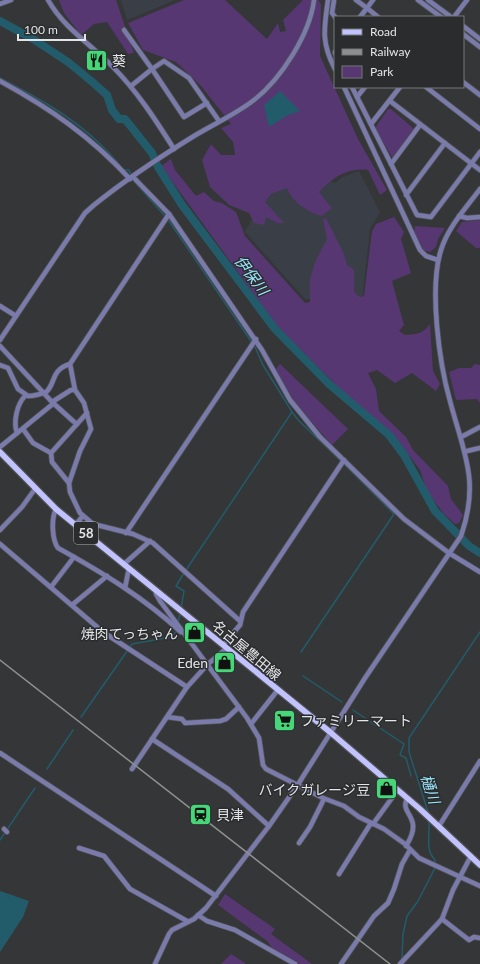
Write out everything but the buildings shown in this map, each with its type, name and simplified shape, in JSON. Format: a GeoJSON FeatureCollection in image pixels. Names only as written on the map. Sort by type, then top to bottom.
{"type":"FeatureCollection","features":[{"type":"Feature","properties":{"kind":"main road","name":"名古屋豊田線"},"geometry":{"type":"LineString","coordinates":[[0,452],[56,509],[183,612],[277,691],[330,732],[396,791],[420,809],[480,865]]}},
{"type":"Feature","properties":{"kind":"street"},"geometry":{"type":"LineString","coordinates":[[0,4],[9,0]]}},
{"type":"Feature","properties":{"kind":"street"},"geometry":{"type":"LineString","coordinates":[[48,0],[59,18],[72,32],[111,65],[131,86],[152,114],[174,149]]}},
{"type":"Feature","properties":{"kind":"street"},"geometry":{"type":"LineString","coordinates":[[0,340],[85,213],[103,198],[174,149],[256,99],[272,82],[303,38],[309,23],[314,0]]}},
{"type":"Feature","properties":{"kind":"street"},"geometry":{"type":"LineString","coordinates":[[328,0],[324,41],[329,58],[334,67]]}},
{"type":"Feature","properties":{"kind":"street"},"geometry":{"type":"LineString","coordinates":[[334,0],[332,14],[335,16]]}},
{"type":"Feature","properties":{"kind":"street"},"geometry":{"type":"LineString","coordinates":[[356,0],[377,16]]}},
{"type":"Feature","properties":{"kind":"street"},"geometry":{"type":"LineString","coordinates":[[361,16],[373,0]]}},
{"type":"Feature","properties":{"kind":"street"},"geometry":{"type":"LineString","coordinates":[[418,0],[440,16]]}},
{"type":"Feature","properties":{"kind":"street"},"geometry":{"type":"LineString","coordinates":[[428,0],[451,16]]}},
{"type":"Feature","properties":{"kind":"street"},"geometry":{"type":"LineString","coordinates":[[453,16],[467,0]]}},
{"type":"Feature","properties":{"kind":"street"},"geometry":{"type":"LineString","coordinates":[[464,27],[480,39]]}},
{"type":"Feature","properties":{"kind":"street"},"geometry":{"type":"LineString","coordinates":[[124,30],[184,117],[207,103]]}},
{"type":"Feature","properties":{"kind":"street"},"geometry":{"type":"LineString","coordinates":[[464,35],[480,47]]}},
{"type":"Feature","properties":{"kind":"street"},"geometry":{"type":"LineString","coordinates":[[131,86],[164,61],[186,75],[219,121]]}},
{"type":"Feature","properties":{"kind":"street"},"geometry":{"type":"LineString","coordinates":[[0,81],[26,94],[88,138],[133,177],[169,214],[255,340],[282,387],[300,414],[320,437],[404,519],[480,572]]}},
{"type":"Feature","properties":{"kind":"street"},"geometry":{"type":"LineString","coordinates":[[464,83],[480,95]]}},
{"type":"Feature","properties":{"kind":"street"},"geometry":{"type":"LineString","coordinates":[[344,88],[420,250],[426,256],[438,260]]}},
{"type":"Feature","properties":{"kind":"street"},"geometry":{"type":"LineString","coordinates":[[352,88],[416,214],[430,217],[480,152]]}},
{"type":"Feature","properties":{"kind":"street"},"geometry":{"type":"LineString","coordinates":[[357,97],[364,88]]}},
{"type":"Feature","properties":{"kind":"street"},"geometry":{"type":"LineString","coordinates":[[371,124],[399,88]]}},
{"type":"Feature","properties":{"kind":"street"},"geometry":{"type":"LineString","coordinates":[[427,88],[480,128]]}},
{"type":"Feature","properties":{"kind":"street"},"geometry":{"type":"LineString","coordinates":[[390,101],[480,170]]}},
{"type":"Feature","properties":{"kind":"street"},"geometry":{"type":"LineString","coordinates":[[391,164],[420,125]]}},
{"type":"Feature","properties":{"kind":"street"},"geometry":{"type":"LineString","coordinates":[[406,195],[445,143]]}},
{"type":"Feature","properties":{"kind":"street"},"geometry":{"type":"LineString","coordinates":[[475,475],[450,401],[440,350],[436,293],[438,260],[448,234],[459,216],[480,188]]}},
{"type":"Feature","properties":{"kind":"street"},"geometry":{"type":"LineString","coordinates":[[17,433],[14,424],[19,403],[25,396],[44,393],[48,390],[54,374],[70,364],[169,214]]}},
{"type":"Feature","properties":{"kind":"street"},"geometry":{"type":"LineString","coordinates":[[459,216],[467,218],[480,217]]}},
{"type":"Feature","properties":{"kind":"street"},"geometry":{"type":"LineString","coordinates":[[0,306],[16,316]]}},
{"type":"Feature","properties":{"kind":"street"},"geometry":{"type":"LineString","coordinates":[[126,533],[255,340]]}},
{"type":"Feature","properties":{"kind":"street"},"geometry":{"type":"LineString","coordinates":[[0,346],[44,393],[77,424]]}},
{"type":"Feature","properties":{"kind":"street"},"geometry":{"type":"LineString","coordinates":[[70,364],[75,390],[84,403],[91,429],[80,451],[69,483],[70,492],[82,517],[93,524],[126,533],[150,542],[240,621]]}},
{"type":"Feature","properties":{"kind":"street"},"geometry":{"type":"LineString","coordinates":[[0,365],[8,368],[16,385],[25,396]]}},
{"type":"Feature","properties":{"kind":"street"},"geometry":{"type":"LineString","coordinates":[[0,447],[23,430],[53,402],[71,390],[75,390]]}},
{"type":"Feature","properties":{"kind":"street"},"geometry":{"type":"LineString","coordinates":[[69,483],[52,462],[51,453],[87,412]]}},
{"type":"Feature","properties":{"kind":"street"},"geometry":{"type":"LineString","coordinates":[[463,436],[480,427]]}},
{"type":"Feature","properties":{"kind":"street"},"geometry":{"type":"LineString","coordinates":[[23,430],[33,443],[51,453]]}},
{"type":"Feature","properties":{"kind":"street"},"geometry":{"type":"LineString","coordinates":[[467,451],[480,448]]}},
{"type":"Feature","properties":{"kind":"street"},"geometry":{"type":"LineString","coordinates":[[132,770],[187,687],[225,647],[240,625],[243,612],[344,460]]}},
{"type":"Feature","properties":{"kind":"street"},"geometry":{"type":"LineString","coordinates":[[0,530],[22,507],[35,489]]}},
{"type":"Feature","properties":{"kind":"street"},"geometry":{"type":"LineString","coordinates":[[155,964],[169,934],[198,915],[216,896],[270,826],[297,786],[330,732],[450,552],[468,523],[474,508]]}},
{"type":"Feature","properties":{"kind":"street"},"geometry":{"type":"LineString","coordinates":[[56,509],[54,543],[58,548],[125,588],[149,604],[178,627]]}},
{"type":"Feature","properties":{"kind":"street"},"geometry":{"type":"LineString","coordinates":[[76,524],[82,517]]}},
{"type":"Feature","properties":{"kind":"street"},"geometry":{"type":"LineString","coordinates":[[125,588],[127,566],[141,547],[150,542]]}},
{"type":"Feature","properties":{"kind":"street"},"geometry":{"type":"LineString","coordinates":[[0,544],[103,632],[187,687]]}},
{"type":"Feature","properties":{"kind":"street"},"geometry":{"type":"LineString","coordinates":[[52,587],[74,557]]}},
{"type":"Feature","properties":{"kind":"street"},"geometry":{"type":"LineString","coordinates":[[72,606],[106,576]]}},
{"type":"Feature","properties":{"kind":"street"},"geometry":{"type":"LineString","coordinates":[[156,590],[156,594],[160,601],[178,627],[208,664],[251,724],[259,738],[263,765],[266,769],[324,799],[344,806],[359,817],[372,823],[408,848],[419,858],[480,886]]}},
{"type":"Feature","properties":{"kind":"street"},"geometry":{"type":"LineString","coordinates":[[251,724],[277,691]]}},
{"type":"Feature","properties":{"kind":"street"},"geometry":{"type":"LineString","coordinates":[[167,717],[182,719],[185,723],[220,721],[226,719],[239,707]]}},
{"type":"Feature","properties":{"kind":"street"},"geometry":{"type":"LineString","coordinates":[[152,739],[228,789],[270,826]]}},
{"type":"Feature","properties":{"kind":"street"},"geometry":{"type":"LineString","coordinates":[[0,753],[216,896]]}},
{"type":"Feature","properties":{"kind":"street"},"geometry":{"type":"LineString","coordinates":[[437,825],[480,761]]}},
{"type":"Feature","properties":{"kind":"street"},"geometry":{"type":"LineString","coordinates":[[339,874],[382,808],[396,791]]}},
{"type":"Feature","properties":{"kind":"street"},"geometry":{"type":"LineString","coordinates":[[299,843],[310,827],[324,799]]}},
{"type":"Feature","properties":{"kind":"street"},"geometry":{"type":"LineString","coordinates":[[341,964],[374,916],[388,903],[394,889],[415,827],[414,821],[406,810],[407,799]]}},
{"type":"Feature","properties":{"kind":"street"},"geometry":{"type":"LineString","coordinates":[[80,848],[104,856],[120,879],[130,889],[185,923]]}},
{"type":"Feature","properties":{"kind":"street"},"geometry":{"type":"LineString","coordinates":[[400,964],[442,918],[459,876],[471,856]]}},
{"type":"Feature","properties":{"kind":"street"},"geometry":{"type":"LineString","coordinates":[[198,915],[207,921],[235,930],[295,964]]}},
{"type":"Feature","properties":{"kind":"street"},"geometry":{"type":"LineString","coordinates":[[442,918],[469,940],[474,937],[480,938]]}},
{"type":"Feature","properties":{"kind":"shaded area"},"geometry":{"type":"Polygon","coordinates":[[[121,0],[175,0],[127,20],[121,0]]]}},
{"type":"Feature","properties":{"kind":"shaded area"},"geometry":{"type":"Polygon","coordinates":[[[298,170],[335,183],[343,177],[359,171],[380,212],[370,229],[362,302],[305,299],[245,232],[263,199],[298,170]]]}},
{"type":"Feature","properties":{"kind":"green space"},"geometry":{"type":"Polygon","coordinates":[[[59,0],[116,0],[134,53],[128,54],[107,22],[94,24],[81,35],[64,13],[59,0]]]}},
{"type":"Feature","properties":{"kind":"green space"},"geometry":{"type":"Polygon","coordinates":[[[184,0],[225,0],[267,39],[278,23],[280,32],[286,31],[283,20],[303,0],[318,0],[321,4],[320,56],[358,139],[387,190],[380,195],[368,170],[354,170],[335,178],[319,192],[332,208],[322,216],[311,212],[296,202],[292,198],[287,188],[271,194],[265,202],[284,223],[277,223],[266,217],[264,225],[254,223],[249,213],[229,205],[210,187],[202,160],[211,144],[221,155],[235,155],[233,142],[221,128],[231,124],[201,86],[176,62],[143,50],[128,23],[184,0]]]}},
{"type":"Feature","properties":{"kind":"green space"},"geometry":{"type":"Polygon","coordinates":[[[388,109],[391,109],[414,129],[393,159],[375,128],[388,109]]]}},
{"type":"Feature","properties":{"kind":"green space"},"geometry":{"type":"Polygon","coordinates":[[[171,159],[175,170],[196,196],[204,192],[214,201],[222,203],[236,212],[245,236],[305,303],[310,302],[310,279],[315,262],[327,239],[323,219],[326,218],[344,254],[347,265],[354,270],[354,292],[360,297],[364,296],[372,231],[376,224],[394,217],[404,232],[401,239],[411,273],[392,281],[404,325],[399,331],[405,335],[416,334],[425,330],[430,324],[433,371],[440,384],[436,391],[412,373],[395,383],[377,370],[368,373],[376,389],[379,411],[406,437],[413,450],[448,486],[451,499],[463,515],[459,523],[455,524],[443,513],[427,491],[420,470],[395,437],[340,389],[277,326],[161,166],[171,159]]]}},
{"type":"Feature","properties":{"kind":"green space"},"geometry":{"type":"Polygon","coordinates":[[[480,220],[480,248],[476,248],[456,231],[462,222],[480,220]]]}},
{"type":"Feature","properties":{"kind":"green space"},"geometry":{"type":"Polygon","coordinates":[[[415,226],[445,228],[438,239],[436,247],[430,252],[423,250],[414,233],[415,226]]]}},
{"type":"Feature","properties":{"kind":"green space"},"geometry":{"type":"Polygon","coordinates":[[[280,364],[348,429],[332,445],[296,404],[275,370],[280,364]]]}},
{"type":"Feature","properties":{"kind":"green space"},"geometry":{"type":"Polygon","coordinates":[[[475,364],[480,365],[480,403],[477,399],[456,400],[449,372],[459,368],[471,368],[475,364]]]}},
{"type":"Feature","properties":{"kind":"green space"},"geometry":{"type":"Polygon","coordinates":[[[225,894],[275,929],[271,934],[312,964],[296,964],[273,949],[267,941],[218,905],[225,894]]]}},
{"type":"Feature","properties":{"kind":"green space"},"geometry":{"type":"Polygon","coordinates":[[[231,954],[245,963],[245,964],[221,964],[231,954]]]}},
{"type":"Feature","properties":{"kind":"water"},"geometry":{"type":"Polygon","coordinates":[[[280,91],[300,111],[288,115],[269,127],[264,105],[280,91]]]}},
{"type":"Feature","properties":{"kind":"water"},"geometry":{"type":"Polygon","coordinates":[[[0,891],[29,901],[23,917],[0,952],[0,891]]]}},
{"type":"Feature","properties":{"kind":"waterway","name":"伊保川"},"geometry":{"type":"LineString","coordinates":[[0,21],[33,39],[68,62],[107,95],[112,110],[119,119],[125,119],[152,153],[158,167],[182,205],[275,329],[329,384],[389,435],[404,455],[435,511],[469,546],[480,553]]}},
{"type":"Feature","properties":{"kind":"waterway"},"geometry":{"type":"LineString","coordinates":[[0,78],[65,115],[100,144],[121,167]]}},
{"type":"Feature","properties":{"kind":"waterway"},"geometry":{"type":"LineString","coordinates":[[123,170],[129,170],[131,175]]}},
{"type":"Feature","properties":{"kind":"waterway"},"geometry":{"type":"LineString","coordinates":[[133,180],[164,215]]}},
{"type":"Feature","properties":{"kind":"waterway"},"geometry":{"type":"LineString","coordinates":[[169,221],[255,347],[263,365],[292,412],[186,570]]}},
{"type":"Feature","properties":{"kind":"waterway"},"geometry":{"type":"LineString","coordinates":[[292,412],[299,421],[341,461]]}},
{"type":"Feature","properties":{"kind":"waterway"},"geometry":{"type":"LineString","coordinates":[[301,652],[394,514],[345,465]]}},
{"type":"Feature","properties":{"kind":"waterway"},"geometry":{"type":"LineString","coordinates":[[181,609],[184,591],[176,586],[184,573]]}},
{"type":"Feature","properties":{"kind":"waterway"},"geometry":{"type":"LineString","coordinates":[[178,623],[180,613]]}},
{"type":"Feature","properties":{"kind":"waterway"},"geometry":{"type":"LineString","coordinates":[[81,717],[132,644],[171,637],[177,631]]}},
{"type":"Feature","properties":{"kind":"waterway","name":"樋川"},"geometry":{"type":"LineString","coordinates":[[429,815],[409,752],[409,738],[480,632]]}},
{"type":"Feature","properties":{"kind":"waterway"},"geometry":{"type":"LineString","coordinates":[[303,676],[342,702]]}},
{"type":"Feature","properties":{"kind":"waterway"},"geometry":{"type":"LineString","coordinates":[[353,710],[404,744],[400,755],[406,758],[411,776]]}},
{"type":"Feature","properties":{"kind":"waterway"},"geometry":{"type":"LineString","coordinates":[[47,769],[73,730]]}},
{"type":"Feature","properties":{"kind":"waterway"},"geometry":{"type":"LineString","coordinates":[[0,840],[35,788]]}},
{"type":"Feature","properties":{"kind":"waterway","name":"樋川"},"geometry":{"type":"LineString","coordinates":[[402,960],[403,934],[407,916],[418,901],[435,868],[435,860],[429,847],[429,821]]}},
{"type":"Feature","properties":{"kind":"railway"},"geometry":{"type":"LineString","coordinates":[[0,660],[390,964]]}},
{"type":"Feature","properties":{"kind":"place","name":"葵"},"geometry":{"type":"Point","coordinates":[97,60]}},
{"type":"Feature","properties":{"kind":"place","name":"焼肉てっちゃん"},"geometry":{"type":"Point","coordinates":[194,633]}},
{"type":"Feature","properties":{"kind":"place","name":"Eden"},"geometry":{"type":"Point","coordinates":[224,662]}},
{"type":"Feature","properties":{"kind":"place","name":"ファミリーマート"},"geometry":{"type":"Point","coordinates":[284,720]}},
{"type":"Feature","properties":{"kind":"place","name":"バイクガレージ豆"},"geometry":{"type":"Point","coordinates":[386,789]}},
{"type":"Feature","properties":{"kind":"place","name":"貝津"},"geometry":{"type":"Point","coordinates":[201,814]}}]}
